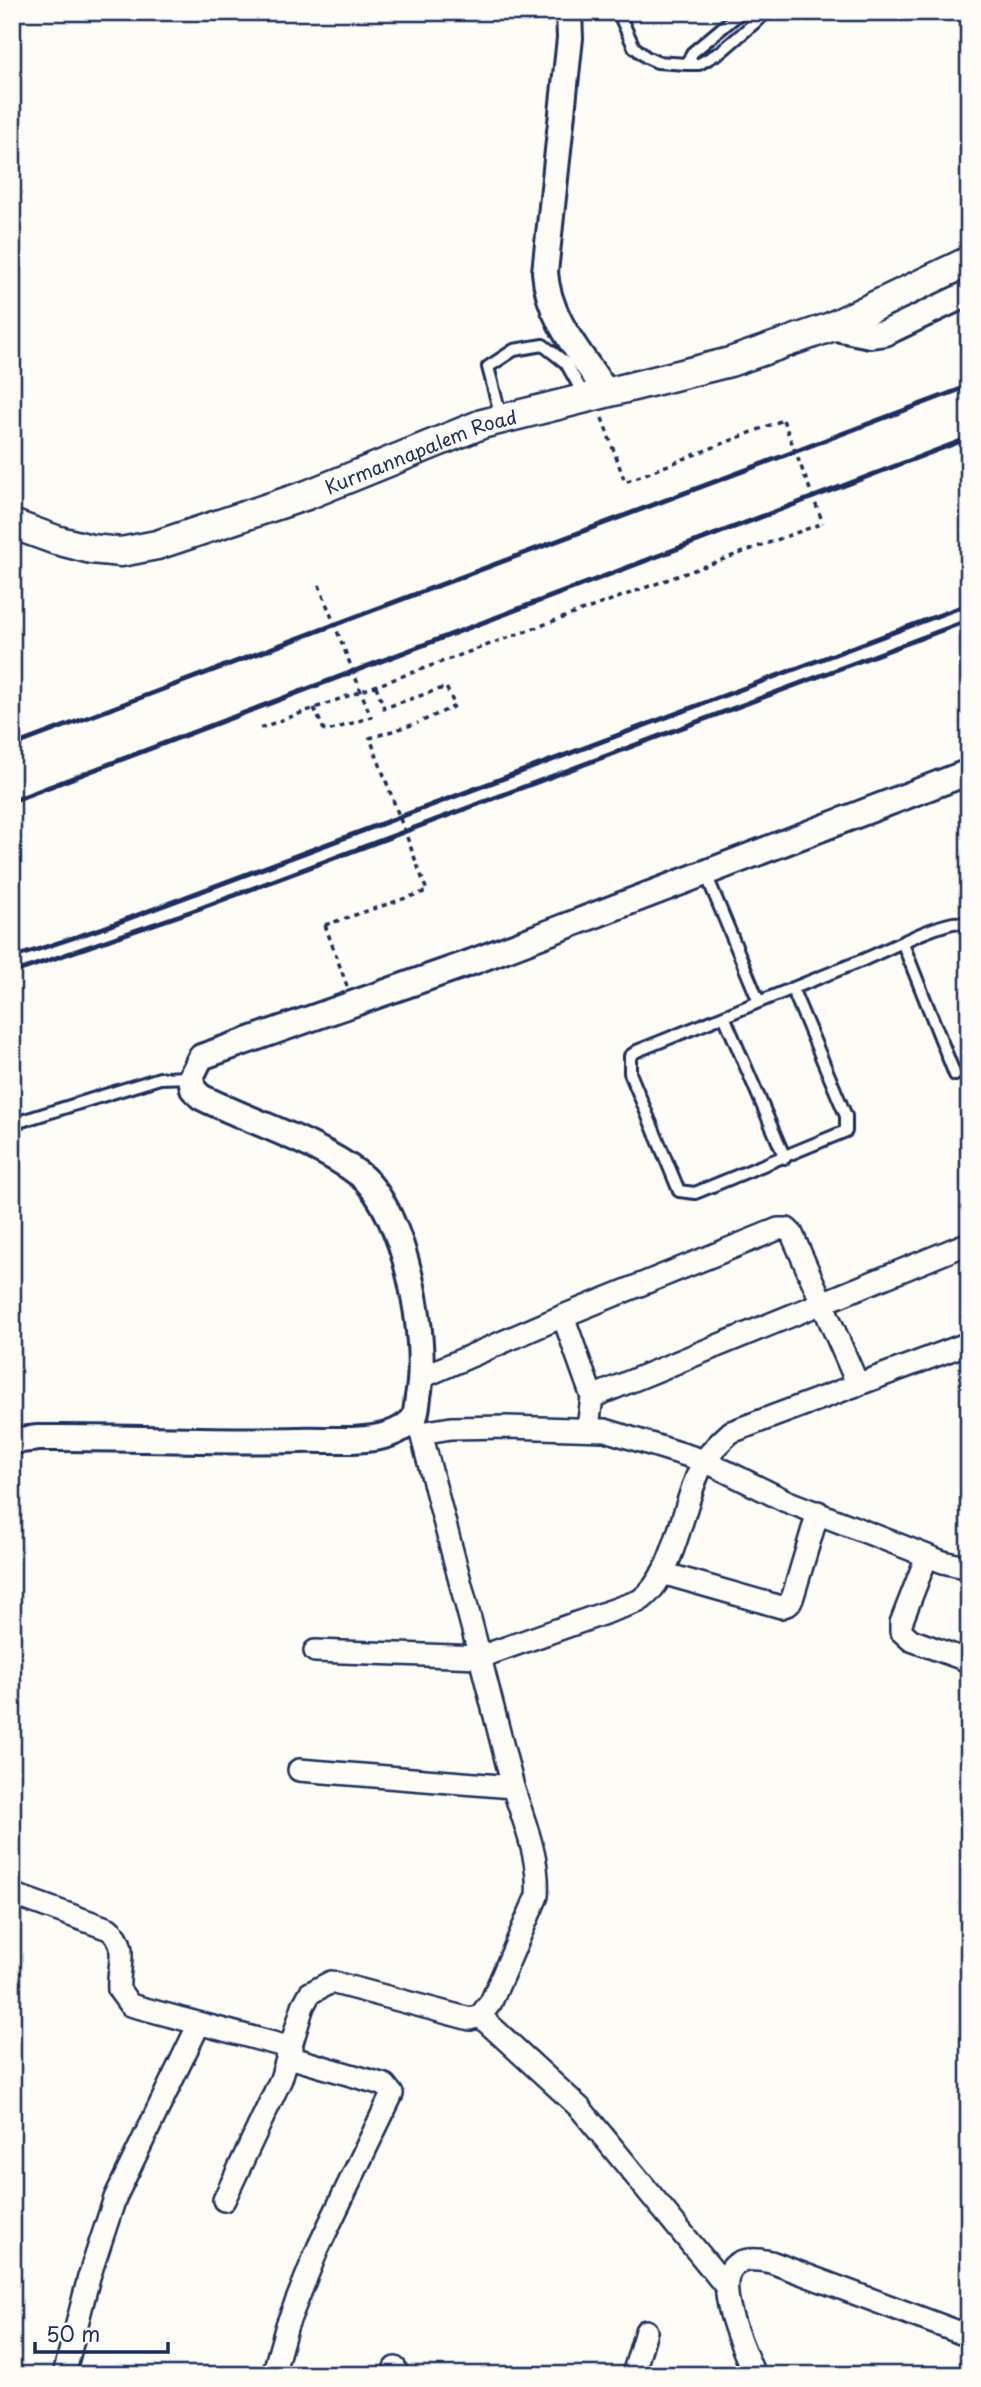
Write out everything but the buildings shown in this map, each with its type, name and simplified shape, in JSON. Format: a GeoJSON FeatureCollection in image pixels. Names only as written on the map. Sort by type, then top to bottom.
{"type":"FeatureCollection","features":[{"type":"Feature","properties":{"kind":"main road","name":"Kurmannapalem Road"},"geometry":{"type":"LineString","coordinates":[[12,524],[91,549],[121,552],[157,545],[307,495],[482,424],[730,362],[831,327],[969,261]]}},
{"type":"Feature","properties":{"kind":"street"},"geometry":{"type":"LineString","coordinates":[[569,12],[569,50],[545,272],[547,296],[556,318],[596,396]]}},
{"type":"Feature","properties":{"kind":"street"},"geometry":{"type":"LineString","coordinates":[[831,327],[870,335],[885,333],[969,293]]}},
{"type":"Feature","properties":{"kind":"street"},"geometry":{"type":"LineString","coordinates":[[223,2200],[291,2052],[303,2006],[310,1993],[331,1983],[458,2018],[480,2015],[491,2002],[537,1896],[538,1878],[535,1858],[513,1787],[416,1428],[415,1416],[422,1377],[420,1327],[403,1253],[378,1195],[359,1174],[323,1154],[201,1097],[193,1089],[191,1077],[201,1057],[706,874],[969,772]]}},
{"type":"Feature","properties":{"kind":"street"},"geometry":{"type":"LineString","coordinates":[[422,1377],[563,1315],[787,1229],[792,1234],[858,1385]]}},
{"type":"Feature","properties":{"kind":"street"},"geometry":{"type":"LineString","coordinates":[[592,1397],[969,1243]]}},
{"type":"Feature","properties":{"kind":"street"},"geometry":{"type":"LineString","coordinates":[[563,1315],[592,1397],[588,1428]]}},
{"type":"Feature","properties":{"kind":"street"},"geometry":{"type":"LineString","coordinates":[[315,1651],[480,1657],[639,1601],[649,1595],[662,1573],[705,1461],[732,1432],[969,1343]]}},
{"type":"Feature","properties":{"kind":"street"},"geometry":{"type":"LineString","coordinates":[[12,1441],[71,1437],[235,1441],[351,1439],[416,1428],[588,1428],[705,1461],[786,1501],[927,1556],[969,1568]]}},
{"type":"Feature","properties":{"kind":"street"},"geometry":{"type":"LineString","coordinates":[[662,1573],[781,1607],[793,1596],[818,1512]]}},
{"type":"Feature","properties":{"kind":"street"},"geometry":{"type":"LineString","coordinates":[[927,1556],[901,1623],[901,1631],[911,1640],[969,1661]]}},
{"type":"Feature","properties":{"kind":"street"},"geometry":{"type":"LineString","coordinates":[[299,1770],[513,1787]]}},
{"type":"Feature","properties":{"kind":"street"},"geometry":{"type":"LineString","coordinates":[[12,1894],[108,1929],[119,1937],[122,1948],[118,1981],[122,1998],[130,2005],[291,2052],[385,2085],[392,2094],[318,2248],[287,2325],[273,2375]]}},
{"type":"Feature","properties":{"kind":"street"},"geometry":{"type":"LineString","coordinates":[[480,2015],[580,2108],[724,2284],[726,2299],[754,2375]]}},
{"type":"Feature","properties":{"kind":"street"},"geometry":{"type":"LineString","coordinates":[[64,2375],[89,2277],[115,2198],[198,2026]]}},
{"type":"Feature","properties":{"kind":"street"},"geometry":{"type":"LineString","coordinates":[[724,2284],[732,2270],[743,2261],[757,2259],[969,2336]]}},
{"type":"Feature","properties":{"kind":"street"},"geometry":{"type":"LineString","coordinates":[[633,2375],[646,2331]]}},
{"type":"Feature","properties":{"kind":"lane"},"geometry":{"type":"LineString","coordinates":[[618,12],[634,47],[646,57],[657,62],[687,64],[699,64],[722,51],[767,12]]}},
{"type":"Feature","properties":{"kind":"lane"},"geometry":{"type":"LineString","coordinates":[[687,64],[692,53],[741,12]]}},
{"type":"Feature","properties":{"kind":"lane"},"geometry":{"type":"LineString","coordinates":[[502,419],[488,367],[514,350],[543,345],[566,363],[596,396]]}},
{"type":"Feature","properties":{"kind":"lane"},"geometry":{"type":"LineString","coordinates":[[706,874],[759,1002]]}},
{"type":"Feature","properties":{"kind":"lane"},"geometry":{"type":"LineString","coordinates":[[792,988],[848,1124],[846,1131],[840,1136],[695,1193],[679,1191],[630,1073],[630,1056],[723,1016],[759,1002],[792,988],[903,944],[953,923],[969,926]]}},
{"type":"Feature","properties":{"kind":"lane"},"geometry":{"type":"LineString","coordinates":[[903,944],[955,1075]]}},
{"type":"Feature","properties":{"kind":"lane"},"geometry":{"type":"LineString","coordinates":[[723,1016],[785,1158]]}},
{"type":"Feature","properties":{"kind":"lane"},"geometry":{"type":"LineString","coordinates":[[12,1124],[160,1078],[191,1077]]}},
{"type":"Feature","properties":{"kind":"path"},"geometry":{"type":"LineString","coordinates":[[260,729],[823,523],[783,420],[625,482],[596,396]]}},
{"type":"Feature","properties":{"kind":"path"},"geometry":{"type":"LineString","coordinates":[[314,708],[325,732],[371,717],[319,585]]}},
{"type":"Feature","properties":{"kind":"path"},"geometry":{"type":"LineString","coordinates":[[354,1003],[325,925],[427,891],[370,738],[418,723],[455,706],[446,687],[384,708],[376,686]]}},
{"type":"Feature","properties":{"kind":"railway"},"geometry":{"type":"LineString","coordinates":[[12,746],[969,386]]}},
{"type":"Feature","properties":{"kind":"railway"},"geometry":{"type":"LineString","coordinates":[[12,801],[969,438]]}},
{"type":"Feature","properties":{"kind":"railway"},"geometry":{"type":"LineString","coordinates":[[12,958],[103,928],[969,604]]}},
{"type":"Feature","properties":{"kind":"railway"},"geometry":{"type":"LineString","coordinates":[[12,973],[198,909],[969,620]]}}]}
